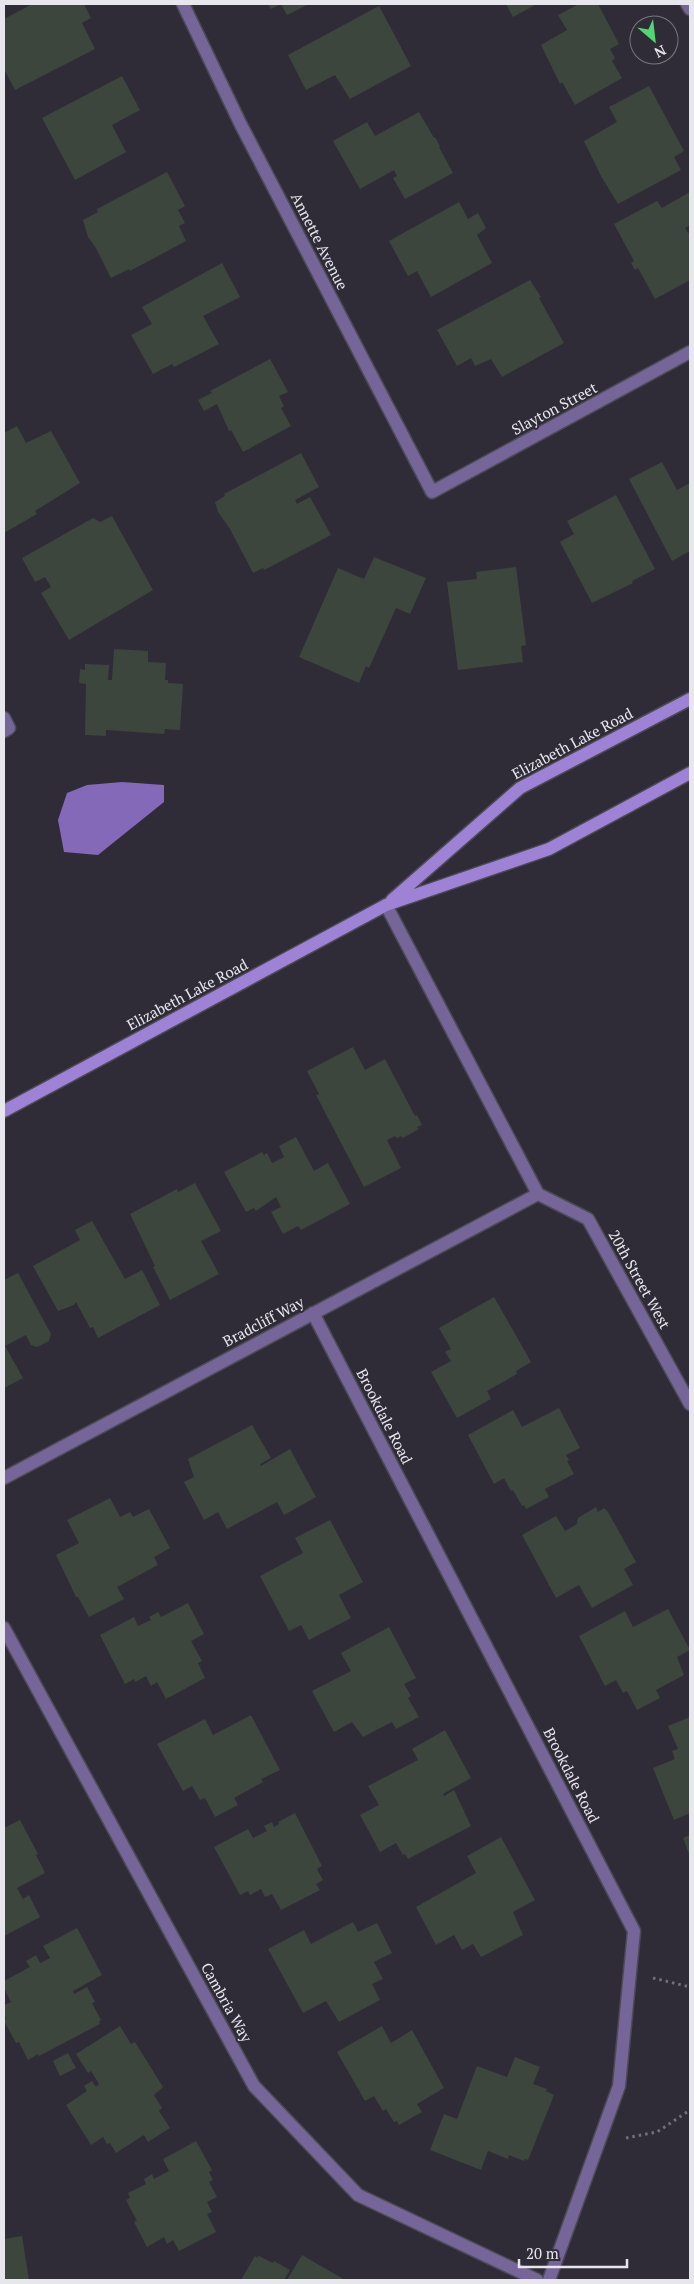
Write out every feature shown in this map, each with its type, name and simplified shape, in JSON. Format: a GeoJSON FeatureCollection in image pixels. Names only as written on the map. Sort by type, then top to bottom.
{"type":"FeatureCollection","features":[{"type":"Feature","properties":{"kind":"main road","name":"Elizabeth Lake Road"},"geometry":{"type":"LineString","coordinates":[[386,905],[520,788],[690,698]]}},
{"type":"Feature","properties":{"kind":"main road","name":"Elizabeth Lake Road"},"geometry":{"type":"LineString","coordinates":[[4,1111],[386,905],[549,849],[690,773]]}},
{"type":"Feature","properties":{"kind":"street","name":"Annette Avenue"},"geometry":{"type":"LineString","coordinates":[[183,4],[241,125],[432,492]]}},
{"type":"Feature","properties":{"kind":"street"},"geometry":{"type":"LineString","coordinates":[[687,4],[690,9]]}},
{"type":"Feature","properties":{"kind":"street","name":"Slayton Street"},"geometry":{"type":"LineString","coordinates":[[432,492],[690,352]]}},
{"type":"Feature","properties":{"kind":"street"},"geometry":{"type":"LineString","coordinates":[[386,905],[538,1194]]}},
{"type":"Feature","properties":{"kind":"street","name":"Bradcliff Way"},"geometry":{"type":"LineString","coordinates":[[4,1478],[538,1194]]}},
{"type":"Feature","properties":{"kind":"street","name":"20th Street West"},"geometry":{"type":"LineString","coordinates":[[538,1194],[588,1219],[690,1404]]}},
{"type":"Feature","properties":{"kind":"street","name":"Brookdale Road"},"geometry":{"type":"LineString","coordinates":[[313,1313],[634,1931],[619,2086],[549,2280]]}},
{"type":"Feature","properties":{"kind":"street","name":"Cambria Way"},"geometry":{"type":"LineString","coordinates":[[4,1628],[254,2086],[358,2195],[537,2280]]}},
{"type":"Feature","properties":{"kind":"path"},"geometry":{"type":"LineString","coordinates":[[630,1973],[690,1987]]}},
{"type":"Feature","properties":{"kind":"path"},"geometry":{"type":"LineString","coordinates":[[598,2142],[657,2132],[690,2110]]}},
{"type":"Feature","properties":{"kind":"shaded area"},"geometry":{"type":"Polygon","coordinates":[[[122,782],[164,785],[164,802],[98,855],[64,852],[58,820],[67,793],[87,785],[122,782]]]}},
{"type":"Feature","properties":{"kind":"building"},"geometry":{"type":"Polygon","coordinates":[[[32,4],[84,4],[91,18],[82,23],[95,49],[15,90],[4,69],[4,19],[32,4]]]}},
{"type":"Feature","properties":{"kind":"building"},"geometry":{"type":"Polygon","coordinates":[[[268,4],[281,4],[271,9],[268,4]]]}},
{"type":"Feature","properties":{"kind":"building"},"geometry":{"type":"Polygon","coordinates":[[[281,4],[309,4],[287,15],[281,4]]]}},
{"type":"Feature","properties":{"kind":"building"},"geometry":{"type":"Polygon","coordinates":[[[506,4],[537,4],[513,17],[506,4]]]}},
{"type":"Feature","properties":{"kind":"building"},"geometry":{"type":"Polygon","coordinates":[[[579,4],[598,4],[619,44],[610,49],[615,58],[612,61],[622,78],[575,105],[562,82],[560,84],[541,45],[567,30],[558,15],[579,4]]]}},
{"type":"Feature","properties":{"kind":"building"},"geometry":{"type":"Polygon","coordinates":[[[379,6],[411,66],[350,99],[335,75],[306,90],[288,55],[379,6]]]}},
{"type":"Feature","properties":{"kind":"building"},"geometry":{"type":"Polygon","coordinates":[[[122,76],[140,110],[112,125],[126,152],[75,180],[42,118],[122,76]]]}},
{"type":"Feature","properties":{"kind":"building"},"geometry":{"type":"Polygon","coordinates":[[[649,86],[684,151],[674,157],[681,170],[618,204],[601,176],[584,141],[617,122],[609,107],[649,86]]]}},
{"type":"Feature","properties":{"kind":"building"},"geometry":{"type":"Polygon","coordinates":[[[419,112],[435,137],[453,173],[405,199],[393,178],[397,176],[394,170],[360,189],[333,141],[367,122],[375,136],[419,112]]]}},
{"type":"Feature","properties":{"kind":"building"},"geometry":{"type":"Polygon","coordinates":[[[167,172],[185,206],[178,210],[185,223],[179,226],[186,241],[130,271],[129,269],[111,278],[96,248],[88,237],[83,220],[98,212],[97,209],[167,172]]]}},
{"type":"Feature","properties":{"kind":"building"},"geometry":{"type":"Polygon","coordinates":[[[690,192],[690,225],[685,228],[688,233],[690,232],[690,280],[655,299],[638,268],[635,270],[631,263],[634,261],[614,224],[657,201],[662,208],[690,192]]]}},
{"type":"Feature","properties":{"kind":"building"},"geometry":{"type":"Polygon","coordinates":[[[459,202],[468,219],[478,213],[486,228],[477,235],[492,263],[431,297],[417,271],[408,276],[389,241],[459,202]]]}},
{"type":"Feature","properties":{"kind":"building"},"geometry":{"type":"Polygon","coordinates":[[[222,263],[240,297],[203,316],[219,344],[174,367],[172,364],[153,374],[131,335],[152,324],[142,307],[222,263]]]}},
{"type":"Feature","properties":{"kind":"building"},"geometry":{"type":"Polygon","coordinates":[[[530,280],[541,297],[539,298],[564,343],[502,377],[491,359],[475,366],[471,358],[457,366],[437,330],[530,280]]]}},
{"type":"Feature","properties":{"kind":"building"},"geometry":{"type":"Polygon","coordinates":[[[270,359],[288,392],[279,396],[284,406],[281,408],[291,426],[243,452],[231,430],[229,431],[217,404],[204,411],[198,400],[212,393],[210,391],[270,359]]]}},
{"type":"Feature","properties":{"kind":"building"},"geometry":{"type":"Polygon","coordinates":[[[17,426],[26,443],[51,431],[80,483],[35,511],[37,514],[4,533],[4,433],[17,426]]]}},
{"type":"Feature","properties":{"kind":"building"},"geometry":{"type":"Polygon","coordinates":[[[301,453],[319,487],[295,500],[297,504],[310,497],[331,535],[264,570],[263,568],[253,573],[230,529],[218,512],[215,502],[225,496],[224,494],[301,453]]]}},
{"type":"Feature","properties":{"kind":"building"},"geometry":{"type":"Polygon","coordinates":[[[662,462],[677,490],[690,483],[690,551],[672,561],[629,479],[662,462]]]}},
{"type":"Feature","properties":{"kind":"building"},"geometry":{"type":"Polygon","coordinates":[[[616,495],[655,569],[632,581],[633,583],[592,603],[560,542],[574,534],[567,521],[616,495]]]}},
{"type":"Feature","properties":{"kind":"building"},"geometry":{"type":"Polygon","coordinates":[[[112,516],[153,590],[69,640],[41,593],[51,587],[45,577],[35,582],[22,558],[93,518],[100,522],[112,516]]]}},
{"type":"Feature","properties":{"kind":"building"},"geometry":{"type":"Polygon","coordinates":[[[374,557],[426,578],[410,614],[396,608],[369,668],[366,666],[359,683],[299,657],[338,568],[364,579],[374,557]]]}},
{"type":"Feature","properties":{"kind":"building"},"geometry":{"type":"Polygon","coordinates":[[[516,567],[526,645],[521,646],[523,662],[458,670],[447,582],[477,579],[476,572],[516,567]]]}},
{"type":"Feature","properties":{"kind":"building"},"geometry":{"type":"Polygon","coordinates":[[[114,649],[148,651],[148,662],[166,663],[165,680],[168,680],[168,683],[183,684],[180,730],[165,729],[164,734],[106,730],[106,736],[85,735],[86,684],[79,683],[80,669],[85,670],[85,664],[109,665],[108,680],[112,680],[114,649]]]}},
{"type":"Feature","properties":{"kind":"building"},"geometry":{"type":"Polygon","coordinates":[[[353,1047],[365,1070],[385,1059],[415,1116],[417,1115],[422,1125],[417,1127],[419,1129],[403,1138],[395,1136],[387,1140],[401,1168],[364,1187],[316,1095],[319,1094],[307,1071],[353,1047]]]}},
{"type":"Feature","properties":{"kind":"building"},"geometry":{"type":"Polygon","coordinates":[[[296,1137],[314,1171],[328,1163],[350,1204],[301,1230],[298,1226],[283,1234],[271,1212],[281,1207],[276,1197],[256,1211],[254,1208],[246,1212],[224,1172],[262,1152],[264,1155],[267,1153],[272,1163],[284,1157],[279,1146],[296,1137]]]}},
{"type":"Feature","properties":{"kind":"building"},"geometry":{"type":"Polygon","coordinates":[[[195,1183],[221,1231],[201,1241],[219,1274],[170,1300],[130,1214],[177,1189],[178,1192],[195,1183]]]}},
{"type":"Feature","properties":{"kind":"building"},"geometry":{"type":"Polygon","coordinates":[[[92,1221],[125,1279],[142,1270],[160,1305],[98,1338],[93,1327],[90,1328],[76,1302],[74,1305],[58,1311],[33,1266],[80,1240],[75,1230],[92,1221]]]}},
{"type":"Feature","properties":{"kind":"building"},"geometry":{"type":"Polygon","coordinates":[[[18,1273],[51,1334],[49,1341],[37,1347],[31,1345],[26,1335],[5,1346],[23,1378],[4,1388],[4,1280],[18,1273]]]}},
{"type":"Feature","properties":{"kind":"building"},"geometry":{"type":"Polygon","coordinates":[[[494,1297],[531,1362],[516,1371],[517,1374],[487,1391],[491,1399],[457,1418],[431,1372],[451,1361],[445,1352],[451,1349],[439,1328],[494,1297]]]}},
{"type":"Feature","properties":{"kind":"building"},"geometry":{"type":"Polygon","coordinates":[[[559,1408],[580,1448],[566,1455],[574,1474],[545,1489],[549,1497],[526,1509],[524,1505],[522,1506],[513,1490],[511,1491],[504,1478],[494,1484],[468,1435],[513,1410],[522,1427],[559,1408]]]}},
{"type":"Feature","properties":{"kind":"building"},"geometry":{"type":"Polygon","coordinates":[[[252,1425],[271,1458],[260,1464],[261,1466],[290,1449],[316,1497],[284,1515],[277,1502],[227,1529],[218,1512],[204,1520],[184,1482],[194,1477],[188,1459],[252,1425]]]}},
{"type":"Feature","properties":{"kind":"building"},"geometry":{"type":"Polygon","coordinates":[[[110,1498],[120,1517],[130,1512],[133,1517],[149,1509],[170,1548],[154,1557],[158,1565],[117,1587],[124,1599],[89,1617],[78,1597],[76,1597],[56,1555],[79,1543],[67,1520],[110,1498]]]}},
{"type":"Feature","properties":{"kind":"building"},"geometry":{"type":"Polygon","coordinates":[[[596,1507],[598,1512],[604,1508],[608,1512],[636,1562],[624,1569],[633,1585],[592,1608],[579,1585],[556,1598],[522,1535],[556,1516],[565,1531],[577,1524],[578,1518],[596,1507]]]}},
{"type":"Feature","properties":{"kind":"building"},"geometry":{"type":"Polygon","coordinates":[[[330,1520],[363,1582],[339,1595],[351,1618],[309,1640],[301,1625],[289,1631],[260,1576],[303,1553],[295,1538],[330,1520]]]}},
{"type":"Feature","properties":{"kind":"building"},"geometry":{"type":"Polygon","coordinates":[[[188,1603],[204,1634],[191,1641],[202,1661],[198,1663],[205,1678],[166,1699],[157,1682],[151,1686],[146,1676],[135,1682],[134,1679],[125,1684],[100,1635],[134,1617],[138,1626],[151,1620],[149,1617],[158,1612],[161,1617],[188,1603]]]}},
{"type":"Feature","properties":{"kind":"building"},"geometry":{"type":"Polygon","coordinates":[[[668,1609],[690,1650],[677,1657],[684,1675],[656,1690],[660,1698],[637,1710],[627,1691],[623,1693],[616,1680],[605,1686],[579,1636],[625,1611],[633,1627],[668,1609]]]}},
{"type":"Feature","properties":{"kind":"building"},"geometry":{"type":"Polygon","coordinates":[[[389,1627],[416,1678],[404,1684],[411,1696],[408,1698],[419,1717],[396,1729],[392,1722],[363,1737],[352,1722],[334,1732],[312,1691],[351,1671],[341,1653],[389,1627]]]}},
{"type":"Feature","properties":{"kind":"building"},"geometry":{"type":"Polygon","coordinates":[[[251,1715],[280,1770],[261,1779],[263,1782],[234,1798],[238,1805],[215,1817],[205,1798],[200,1800],[192,1786],[183,1791],[157,1744],[205,1719],[213,1735],[251,1715]]]}},
{"type":"Feature","properties":{"kind":"building"},"geometry":{"type":"Polygon","coordinates":[[[690,1717],[690,1813],[674,1820],[653,1768],[675,1759],[672,1751],[678,1749],[668,1726],[690,1717]]]}},
{"type":"Feature","properties":{"kind":"building"},"geometry":{"type":"Polygon","coordinates":[[[445,1730],[471,1778],[443,1794],[444,1796],[454,1790],[471,1826],[408,1859],[405,1854],[403,1855],[396,1843],[380,1852],[360,1815],[379,1805],[368,1786],[418,1760],[412,1749],[445,1730]]]}},
{"type":"Feature","properties":{"kind":"building"},"geometry":{"type":"Polygon","coordinates":[[[295,1813],[322,1866],[317,1869],[323,1880],[316,1884],[320,1890],[281,1910],[272,1894],[265,1897],[261,1889],[250,1895],[248,1891],[240,1895],[214,1847],[248,1829],[253,1838],[267,1831],[264,1826],[272,1822],[274,1827],[279,1824],[278,1822],[295,1813]]]}},
{"type":"Feature","properties":{"kind":"building"},"geometry":{"type":"Polygon","coordinates":[[[20,1820],[38,1854],[36,1855],[45,1873],[17,1888],[23,1899],[29,1895],[40,1917],[4,1936],[4,1828],[20,1820]]]}},
{"type":"Feature","properties":{"kind":"building"},"geometry":{"type":"Polygon","coordinates":[[[690,1835],[690,1856],[683,1838],[690,1835]]]}},
{"type":"Feature","properties":{"kind":"building"},"geometry":{"type":"Polygon","coordinates":[[[501,1837],[535,1900],[513,1912],[523,1935],[481,1957],[473,1944],[462,1950],[454,1935],[436,1945],[416,1907],[476,1873],[467,1856],[501,1837]]]}},
{"type":"Feature","properties":{"kind":"building"},"geometry":{"type":"Polygon","coordinates":[[[353,1922],[358,1932],[377,1923],[392,1953],[374,1962],[383,1979],[372,1984],[380,2000],[339,2022],[326,2001],[303,2013],[268,1949],[304,1930],[311,1944],[353,1922]]]}},
{"type":"Feature","properties":{"kind":"building"},"geometry":{"type":"Polygon","coordinates":[[[77,1928],[102,1975],[73,1991],[74,1994],[87,1987],[95,2002],[92,2003],[101,2020],[99,2021],[100,2024],[28,2060],[19,2042],[16,2043],[4,2021],[6,2018],[4,2005],[11,2002],[4,1988],[4,1981],[30,1967],[26,1961],[36,1955],[40,1963],[50,1958],[43,1946],[77,1928]]]}},
{"type":"Feature","properties":{"kind":"building"},"geometry":{"type":"Polygon","coordinates":[[[120,2026],[131,2044],[135,2042],[163,2087],[154,2095],[162,2108],[159,2111],[170,2128],[148,2142],[144,2135],[116,2153],[110,2143],[107,2144],[103,2137],[91,2145],[66,2105],[87,2091],[84,2086],[92,2081],[96,2087],[99,2084],[91,2071],[88,2073],[76,2054],[120,2026]]]}},
{"type":"Feature","properties":{"kind":"building"},"geometry":{"type":"Polygon","coordinates":[[[382,2026],[391,2043],[412,2030],[444,2088],[417,2104],[422,2112],[399,2125],[397,2121],[394,2122],[386,2109],[383,2111],[374,2096],[365,2101],[337,2052],[382,2026]]]}},
{"type":"Feature","properties":{"kind":"building"},"geometry":{"type":"Polygon","coordinates":[[[68,2053],[76,2068],[60,2076],[53,2061],[68,2053]]]}},
{"type":"Feature","properties":{"kind":"building"},"geometry":{"type":"Polygon","coordinates":[[[515,2057],[540,2067],[533,2084],[547,2089],[546,2091],[554,2095],[528,2160],[525,2159],[524,2161],[509,2155],[508,2159],[488,2151],[481,2170],[430,2150],[444,2114],[457,2119],[477,2066],[507,2077],[515,2057]]]}},
{"type":"Feature","properties":{"kind":"building"},"geometry":{"type":"Polygon","coordinates":[[[196,2141],[212,2170],[209,2172],[213,2180],[209,2182],[217,2197],[207,2202],[212,2212],[207,2214],[216,2232],[179,2251],[173,2240],[167,2244],[164,2237],[147,2247],[134,2222],[137,2221],[126,2200],[130,2198],[128,2193],[146,2184],[144,2179],[152,2174],[154,2179],[169,2171],[163,2159],[196,2141]]]}},
{"type":"Feature","properties":{"kind":"building"},"geometry":{"type":"Polygon","coordinates":[[[22,2236],[29,2280],[4,2280],[4,2239],[22,2236]]]}},
{"type":"Feature","properties":{"kind":"building"},"geometry":{"type":"Polygon","coordinates":[[[302,2255],[345,2280],[287,2280],[302,2255]]]}},
{"type":"Feature","properties":{"kind":"building"},"geometry":{"type":"Polygon","coordinates":[[[255,2256],[273,2263],[274,2261],[290,2270],[284,2280],[241,2280],[255,2256]]]}}]}
